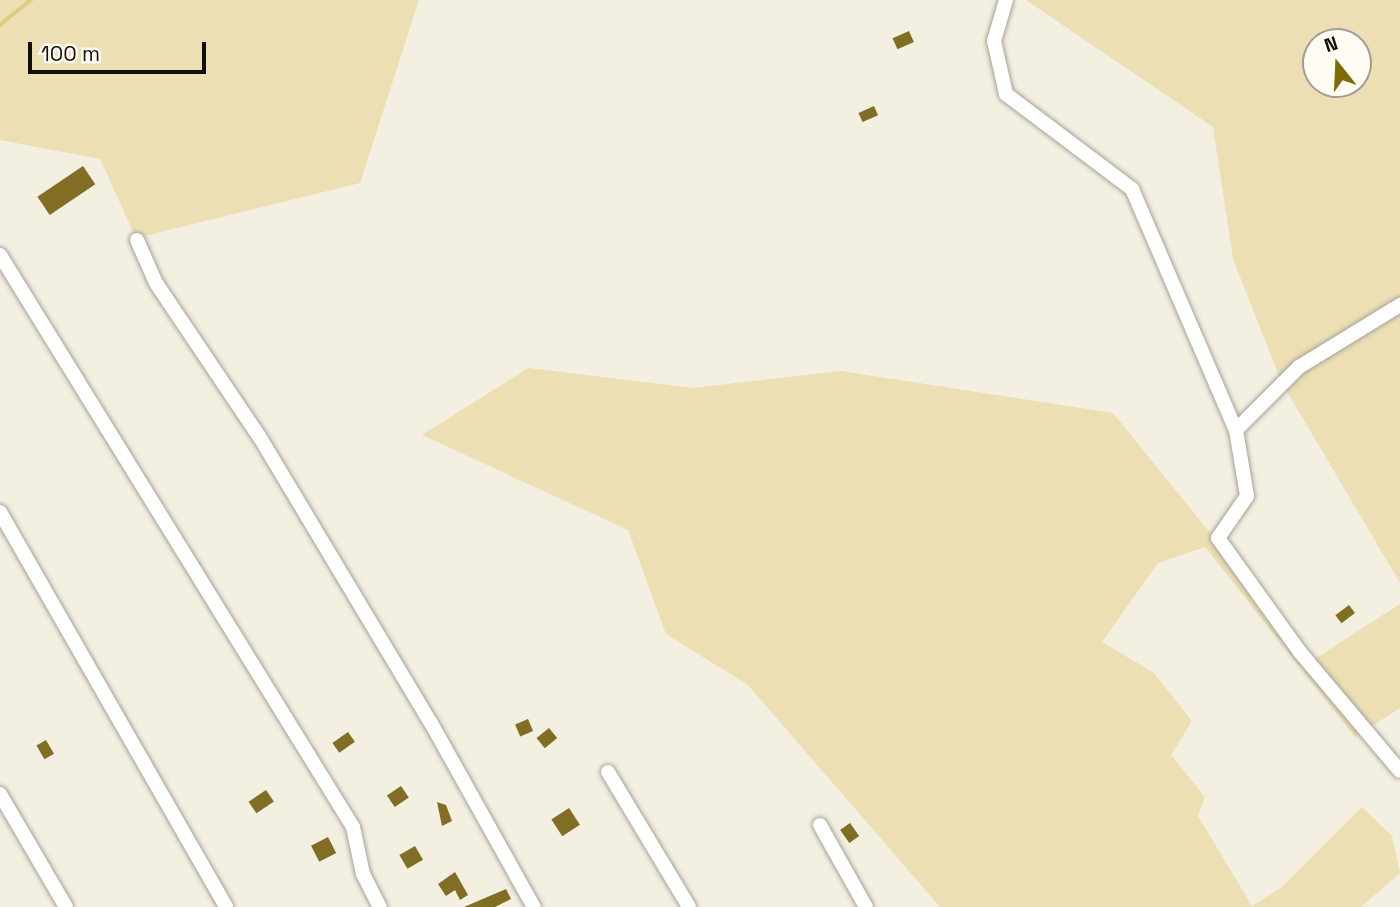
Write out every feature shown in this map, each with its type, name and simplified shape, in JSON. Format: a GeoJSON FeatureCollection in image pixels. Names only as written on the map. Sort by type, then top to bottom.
{"type":"FeatureCollection","features":[{"type":"Feature","properties":{"kind":"street"},"geometry":{"type":"LineString","coordinates":[[1006,0],[995,41],[1006,94],[1132,189],[1236,430],[1247,496],[1218,538],[1300,652],[1400,771]]}},
{"type":"Feature","properties":{"kind":"street"},"geometry":{"type":"LineString","coordinates":[[136,240],[156,283],[259,436],[416,699],[534,907]]}},
{"type":"Feature","properties":{"kind":"street"},"geometry":{"type":"LineString","coordinates":[[0,255],[352,827],[363,874],[380,907]]}},
{"type":"Feature","properties":{"kind":"street"},"geometry":{"type":"LineString","coordinates":[[1236,430],[1299,367],[1400,305]]}},
{"type":"Feature","properties":{"kind":"street"},"geometry":{"type":"LineString","coordinates":[[0,512],[226,907]]}},
{"type":"Feature","properties":{"kind":"street"},"geometry":{"type":"LineString","coordinates":[[608,772],[689,907]]}},
{"type":"Feature","properties":{"kind":"street"},"geometry":{"type":"LineString","coordinates":[[0,794],[66,907]]}},
{"type":"Feature","properties":{"kind":"street"},"geometry":{"type":"LineString","coordinates":[[820,825],[866,907]]}},
{"type":"Feature","properties":{"kind":"shaded area"},"geometry":{"type":"Polygon","coordinates":[[[0,0],[419,0],[360,183],[136,238],[100,159],[0,140],[0,0]]]}},
{"type":"Feature","properties":{"kind":"shaded area"},"geometry":{"type":"Polygon","coordinates":[[[1026,0],[1400,0],[1400,583],[1282,383],[1233,259],[1213,127],[1026,0]]]}},
{"type":"Feature","properties":{"kind":"shaded area"},"geometry":{"type":"Polygon","coordinates":[[[528,368],[693,388],[841,371],[1113,413],[1313,660],[1400,604],[1400,708],[1355,737],[1205,547],[1158,563],[1102,642],[1154,673],[1192,721],[1171,755],[1205,797],[1198,816],[1252,906],[1281,888],[1362,807],[1392,836],[1400,873],[1361,907],[940,907],[748,685],[666,634],[628,530],[422,435],[528,368]]]}},
{"type":"Feature","properties":{"kind":"building"},"geometry":{"type":"Polygon","coordinates":[[[909,31],[914,42],[897,49],[893,38],[909,31]]]}},
{"type":"Feature","properties":{"kind":"building"},"geometry":{"type":"Polygon","coordinates":[[[874,106],[878,115],[863,122],[858,113],[874,106]]]}},
{"type":"Feature","properties":{"kind":"building"},"geometry":{"type":"Polygon","coordinates":[[[83,166],[95,184],[50,215],[37,197],[83,166]]]}},
{"type":"Feature","properties":{"kind":"building"},"geometry":{"type":"Polygon","coordinates":[[[1349,605],[1355,613],[1341,623],[1335,615],[1349,605]]]}},
{"type":"Feature","properties":{"kind":"building"},"geometry":{"type":"Polygon","coordinates":[[[528,719],[533,731],[520,736],[515,724],[528,719]]]}},
{"type":"Feature","properties":{"kind":"building"},"geometry":{"type":"Polygon","coordinates":[[[549,728],[557,738],[545,748],[537,738],[549,728]]]}},
{"type":"Feature","properties":{"kind":"building"},"geometry":{"type":"Polygon","coordinates":[[[348,732],[355,742],[339,753],[332,743],[348,732]]]}},
{"type":"Feature","properties":{"kind":"building"},"geometry":{"type":"Polygon","coordinates":[[[46,740],[54,754],[44,759],[36,746],[46,740]]]}},
{"type":"Feature","properties":{"kind":"building"},"geometry":{"type":"Polygon","coordinates":[[[401,786],[409,798],[395,807],[387,796],[401,786]]]}},
{"type":"Feature","properties":{"kind":"building"},"geometry":{"type":"Polygon","coordinates":[[[266,790],[274,802],[256,813],[249,802],[266,790]]]}},
{"type":"Feature","properties":{"kind":"building"},"geometry":{"type":"Polygon","coordinates":[[[437,802],[446,805],[452,821],[442,826],[437,802]]]}},
{"type":"Feature","properties":{"kind":"building"},"geometry":{"type":"Polygon","coordinates":[[[569,808],[580,825],[562,836],[551,819],[569,808]]]}},
{"type":"Feature","properties":{"kind":"building"},"geometry":{"type":"Polygon","coordinates":[[[850,823],[859,836],[849,843],[840,830],[850,823]]]}},
{"type":"Feature","properties":{"kind":"building"},"geometry":{"type":"Polygon","coordinates":[[[328,837],[336,853],[319,862],[311,846],[328,837]]]}},
{"type":"Feature","properties":{"kind":"building"},"geometry":{"type":"Polygon","coordinates":[[[415,846],[423,860],[407,869],[399,855],[415,846]]]}},
{"type":"Feature","properties":{"kind":"building"},"geometry":{"type":"Polygon","coordinates":[[[455,872],[468,895],[460,900],[455,890],[446,896],[438,884],[455,872]]]}},
{"type":"Feature","properties":{"kind":"building"},"geometry":{"type":"Polygon","coordinates":[[[506,889],[511,899],[495,907],[464,907],[506,889]]]}},
{"type":"Feature","properties":{"kind":"waterway"},"geometry":{"type":"LineString","coordinates":[[0,25],[31,0]]}}]}
